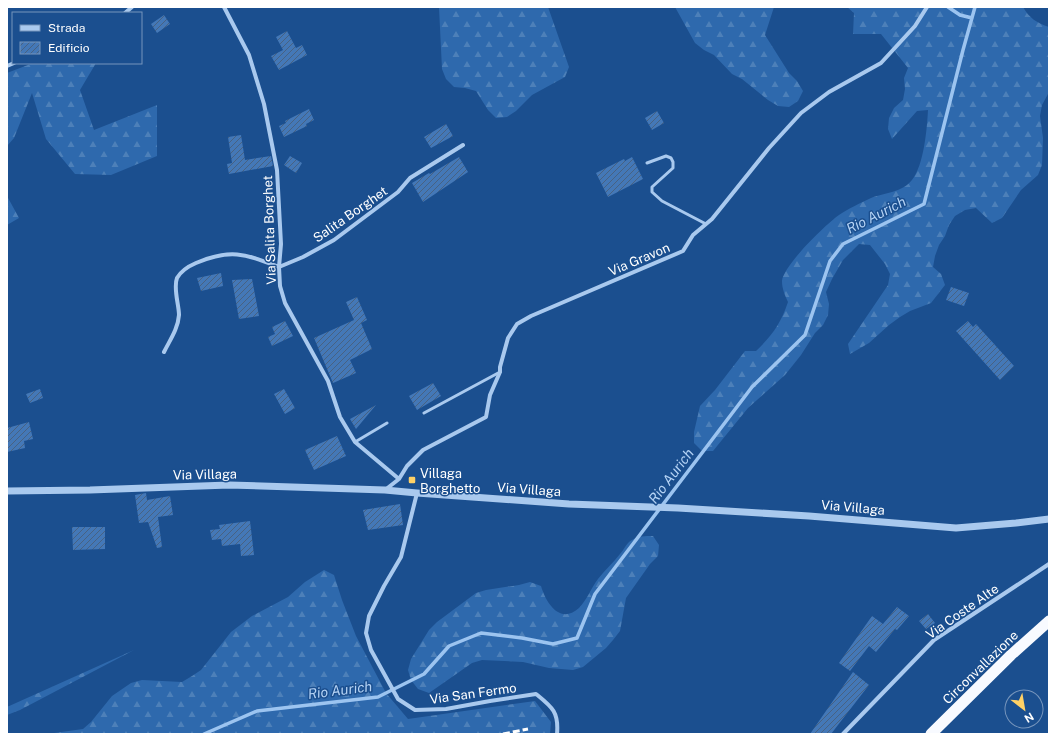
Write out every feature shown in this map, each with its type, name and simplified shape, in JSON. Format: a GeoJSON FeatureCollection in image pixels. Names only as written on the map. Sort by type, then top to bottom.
{"type":"FeatureCollection","features":[{"type":"Feature","properties":{"kind":"highway","name":"Circonvallazione"},"geometry":{"type":"LineString","coordinates":[[931,734],[1011,655],[1049,621]]}},
{"type":"Feature","properties":{"kind":"street","name":"Via Salita Borghet"},"geometry":{"type":"LineString","coordinates":[[224,7],[249,55],[264,104],[276,170],[281,244],[279,266],[280,286],[285,303],[328,381],[340,417],[355,442],[398,479]]}},
{"type":"Feature","properties":{"kind":"street","name":"Via Gravon"},"geometry":{"type":"LineString","coordinates":[[398,479],[407,466],[423,450],[486,417],[490,395],[500,372],[508,338],[517,324],[531,316],[683,251],[693,235],[712,218],[769,148],[801,113],[829,92],[881,63],[916,26],[927,7]]}},
{"type":"Feature","properties":{"kind":"street","name":"Salita Borghet"},"geometry":{"type":"LineString","coordinates":[[279,266],[303,257],[334,240],[398,192],[410,178],[463,144]]}},
{"type":"Feature","properties":{"kind":"street"},"geometry":{"type":"LineString","coordinates":[[164,352],[176,330],[179,315],[176,293],[177,279],[187,267],[208,258],[234,253],[251,256],[279,266]]}},
{"type":"Feature","properties":{"kind":"street"},"geometry":{"type":"LineString","coordinates":[[385,490],[398,479]]}},
{"type":"Feature","properties":{"kind":"street","name":"Via Villaga"},"geometry":{"type":"LineString","coordinates":[[7,491],[90,490],[229,485],[385,490],[569,504],[647,506],[809,516],[956,528],[1016,524],[1049,519]]}},
{"type":"Feature","properties":{"kind":"street","name":"Via San Fermo"},"geometry":{"type":"LineString","coordinates":[[417,493],[401,557],[369,616],[366,632],[371,650],[387,681],[398,699],[415,710],[446,709],[536,694],[551,705],[557,716],[557,734]]}},
{"type":"Feature","properties":{"kind":"street","name":"Via Coste Alte"},"geometry":{"type":"LineString","coordinates":[[843,734],[934,640],[1049,564]]}},
{"type":"Feature","properties":{"kind":"lane"},"geometry":{"type":"LineString","coordinates":[[647,163],[666,156],[671,158],[673,168],[652,187],[652,192],[662,201],[706,224]]}},
{"type":"Feature","properties":{"kind":"lane"},"geometry":{"type":"LineString","coordinates":[[424,413],[500,372]]}},
{"type":"Feature","properties":{"kind":"lane"},"geometry":{"type":"LineString","coordinates":[[355,442],[387,423]]}},
{"type":"Feature","properties":{"kind":"green space"},"geometry":{"type":"Polygon","coordinates":[[[439,7],[548,7],[569,67],[565,77],[532,95],[516,111],[507,117],[496,118],[488,110],[476,91],[454,87],[446,79],[442,69],[439,7]]]}},
{"type":"Feature","properties":{"kind":"green space"},"geometry":{"type":"Polygon","coordinates":[[[675,7],[774,7],[765,35],[789,73],[797,81],[803,91],[798,101],[789,107],[778,106],[768,100],[742,79],[732,74],[714,55],[695,43],[675,7]]]}},
{"type":"Feature","properties":{"kind":"green space"},"geometry":{"type":"Polygon","coordinates":[[[847,7],[1023,7],[1034,20],[1049,27],[1049,92],[1042,105],[1040,116],[1043,138],[1042,165],[1038,175],[1021,190],[1002,218],[992,223],[976,208],[965,210],[955,216],[939,245],[933,267],[941,274],[945,285],[931,303],[910,311],[900,317],[869,343],[850,354],[848,344],[888,285],[890,274],[885,264],[870,245],[859,244],[843,260],[832,279],[826,292],[829,304],[828,315],[823,325],[815,333],[801,355],[785,375],[748,408],[713,451],[702,451],[694,443],[694,432],[700,406],[715,390],[745,351],[756,351],[775,329],[788,302],[783,289],[782,281],[789,266],[815,236],[839,215],[871,198],[893,192],[908,184],[916,173],[922,156],[927,127],[928,110],[917,111],[892,139],[888,129],[889,118],[894,108],[903,100],[905,89],[904,78],[908,68],[881,34],[853,34],[854,13],[847,7]]]}},
{"type":"Feature","properties":{"kind":"green space"},"geometry":{"type":"Polygon","coordinates":[[[30,64],[95,64],[80,90],[94,130],[157,105],[157,156],[111,175],[75,174],[46,139],[32,93],[14,138],[7,146],[7,73],[30,64]]]}},
{"type":"Feature","properties":{"kind":"green space"},"geometry":{"type":"Polygon","coordinates":[[[7,196],[19,218],[7,225],[7,196]]]}},
{"type":"Feature","properties":{"kind":"green space"},"geometry":{"type":"Polygon","coordinates":[[[653,536],[659,545],[658,556],[650,564],[626,598],[620,631],[606,648],[583,667],[573,670],[549,668],[523,662],[482,660],[472,663],[429,693],[418,689],[411,680],[408,670],[411,659],[429,630],[437,622],[476,593],[530,582],[541,586],[546,599],[555,610],[560,613],[572,613],[582,605],[598,579],[629,542],[639,537],[653,536]]]}},
{"type":"Feature","properties":{"kind":"green space"},"geometry":{"type":"Polygon","coordinates":[[[324,570],[334,575],[356,636],[386,693],[408,719],[535,701],[551,722],[550,734],[47,734],[83,729],[91,722],[112,696],[131,683],[142,680],[182,682],[201,670],[231,632],[252,616],[288,597],[305,582],[324,570]]]}},
{"type":"Feature","properties":{"kind":"green space"},"geometry":{"type":"Polygon","coordinates":[[[134,650],[20,710],[7,715],[7,707],[134,650]]]}},
{"type":"Feature","properties":{"kind":"building"},"geometry":{"type":"Polygon","coordinates":[[[164,15],[170,24],[157,33],[151,24],[164,15]]]}},
{"type":"Feature","properties":{"kind":"building"},"geometry":{"type":"Polygon","coordinates":[[[287,31],[296,48],[302,45],[307,55],[279,70],[271,56],[283,50],[276,37],[287,31]]]}},
{"type":"Feature","properties":{"kind":"building"},"geometry":{"type":"Polygon","coordinates":[[[309,109],[314,120],[306,124],[307,126],[284,137],[279,126],[286,123],[285,121],[309,109]]]}},
{"type":"Feature","properties":{"kind":"building"},"geometry":{"type":"Polygon","coordinates":[[[657,111],[664,123],[652,130],[645,118],[657,111]]]}},
{"type":"Feature","properties":{"kind":"building"},"geometry":{"type":"Polygon","coordinates":[[[446,124],[453,136],[431,148],[424,137],[446,124]]]}},
{"type":"Feature","properties":{"kind":"building"},"geometry":{"type":"Polygon","coordinates":[[[241,135],[245,160],[271,156],[273,166],[229,174],[227,164],[232,163],[228,137],[241,135]]]}},
{"type":"Feature","properties":{"kind":"building"},"geometry":{"type":"Polygon","coordinates":[[[290,156],[302,163],[296,173],[284,165],[290,156]]]}},
{"type":"Feature","properties":{"kind":"building"},"geometry":{"type":"Polygon","coordinates":[[[459,157],[468,172],[423,202],[412,183],[459,157]]]}},
{"type":"Feature","properties":{"kind":"building"},"geometry":{"type":"Polygon","coordinates":[[[632,157],[643,179],[608,197],[596,173],[624,159],[625,161],[632,157]]]}},
{"type":"Feature","properties":{"kind":"building"},"geometry":{"type":"Polygon","coordinates":[[[221,273],[223,286],[201,291],[197,278],[221,273]]]}},
{"type":"Feature","properties":{"kind":"building"},"geometry":{"type":"Polygon","coordinates":[[[252,279],[259,316],[239,319],[232,280],[252,279]]]}},
{"type":"Feature","properties":{"kind":"building"},"geometry":{"type":"Polygon","coordinates":[[[951,287],[969,293],[964,306],[946,300],[951,287]]]}},
{"type":"Feature","properties":{"kind":"building"},"geometry":{"type":"Polygon","coordinates":[[[357,297],[367,320],[361,323],[372,349],[350,360],[356,373],[333,383],[314,338],[354,320],[346,302],[357,297]]]}},
{"type":"Feature","properties":{"kind":"building"},"geometry":{"type":"Polygon","coordinates":[[[285,321],[293,336],[272,346],[268,337],[275,334],[272,327],[285,321]]]}},
{"type":"Feature","properties":{"kind":"building"},"geometry":{"type":"Polygon","coordinates":[[[968,321],[973,327],[976,324],[1014,366],[1000,380],[956,331],[968,321]]]}},
{"type":"Feature","properties":{"kind":"building"},"geometry":{"type":"Polygon","coordinates":[[[433,383],[441,396],[417,410],[409,396],[433,383]]]}},
{"type":"Feature","properties":{"kind":"building"},"geometry":{"type":"Polygon","coordinates":[[[40,389],[43,398],[30,403],[26,394],[40,389]]]}},
{"type":"Feature","properties":{"kind":"building"},"geometry":{"type":"Polygon","coordinates":[[[284,389],[295,408],[285,414],[274,394],[284,389]]]}},
{"type":"Feature","properties":{"kind":"building"},"geometry":{"type":"Polygon","coordinates":[[[376,405],[356,429],[350,419],[376,405]]]}},
{"type":"Feature","properties":{"kind":"building"},"geometry":{"type":"Polygon","coordinates":[[[29,422],[33,439],[24,441],[25,448],[7,452],[7,428],[29,422]]]}},
{"type":"Feature","properties":{"kind":"building"},"geometry":{"type":"Polygon","coordinates":[[[337,436],[346,456],[314,470],[305,450],[337,436]]]}},
{"type":"Feature","properties":{"kind":"building"},"geometry":{"type":"Polygon","coordinates":[[[146,493],[147,500],[170,496],[173,515],[158,517],[162,547],[157,548],[148,522],[139,523],[135,495],[146,493]]]}},
{"type":"Feature","properties":{"kind":"building"},"geometry":{"type":"Polygon","coordinates":[[[400,504],[403,525],[368,530],[363,510],[400,504]]]}},
{"type":"Feature","properties":{"kind":"building"},"geometry":{"type":"Polygon","coordinates":[[[250,521],[254,555],[241,556],[240,544],[222,546],[221,539],[212,540],[210,530],[220,529],[219,525],[250,521]]]}},
{"type":"Feature","properties":{"kind":"building"},"geometry":{"type":"Polygon","coordinates":[[[72,527],[105,527],[105,549],[73,550],[72,527]]]}},
{"type":"Feature","properties":{"kind":"building"},"geometry":{"type":"Polygon","coordinates":[[[897,607],[909,616],[897,630],[895,629],[876,652],[869,646],[850,671],[839,663],[872,616],[883,624],[897,607]]]}},
{"type":"Feature","properties":{"kind":"building"},"geometry":{"type":"Polygon","coordinates":[[[928,614],[935,623],[926,629],[919,621],[928,614]]]}},
{"type":"Feature","properties":{"kind":"building"},"geometry":{"type":"Polygon","coordinates":[[[853,672],[869,685],[831,734],[810,734],[853,672]]]}},
{"type":"Feature","properties":{"kind":"waterway"},"geometry":{"type":"LineString","coordinates":[[948,7],[960,15],[972,18]]}},
{"type":"Feature","properties":{"kind":"waterway","name":"Rio Aurich"},"geometry":{"type":"LineString","coordinates":[[204,734],[257,711],[378,697],[424,674],[449,646],[481,633],[522,638],[553,644],[577,638],[595,594],[752,387],[805,335],[830,261],[843,244],[924,204],[975,7]]}},
{"type":"Feature","properties":{"kind":"railway"},"geometry":{"type":"LineString","coordinates":[[503,734],[528,729]]}},
{"type":"Feature","properties":{"kind":"place","name":"Villaga Borghetto"},"geometry":{"type":"Point","coordinates":[412,480]}}]}
